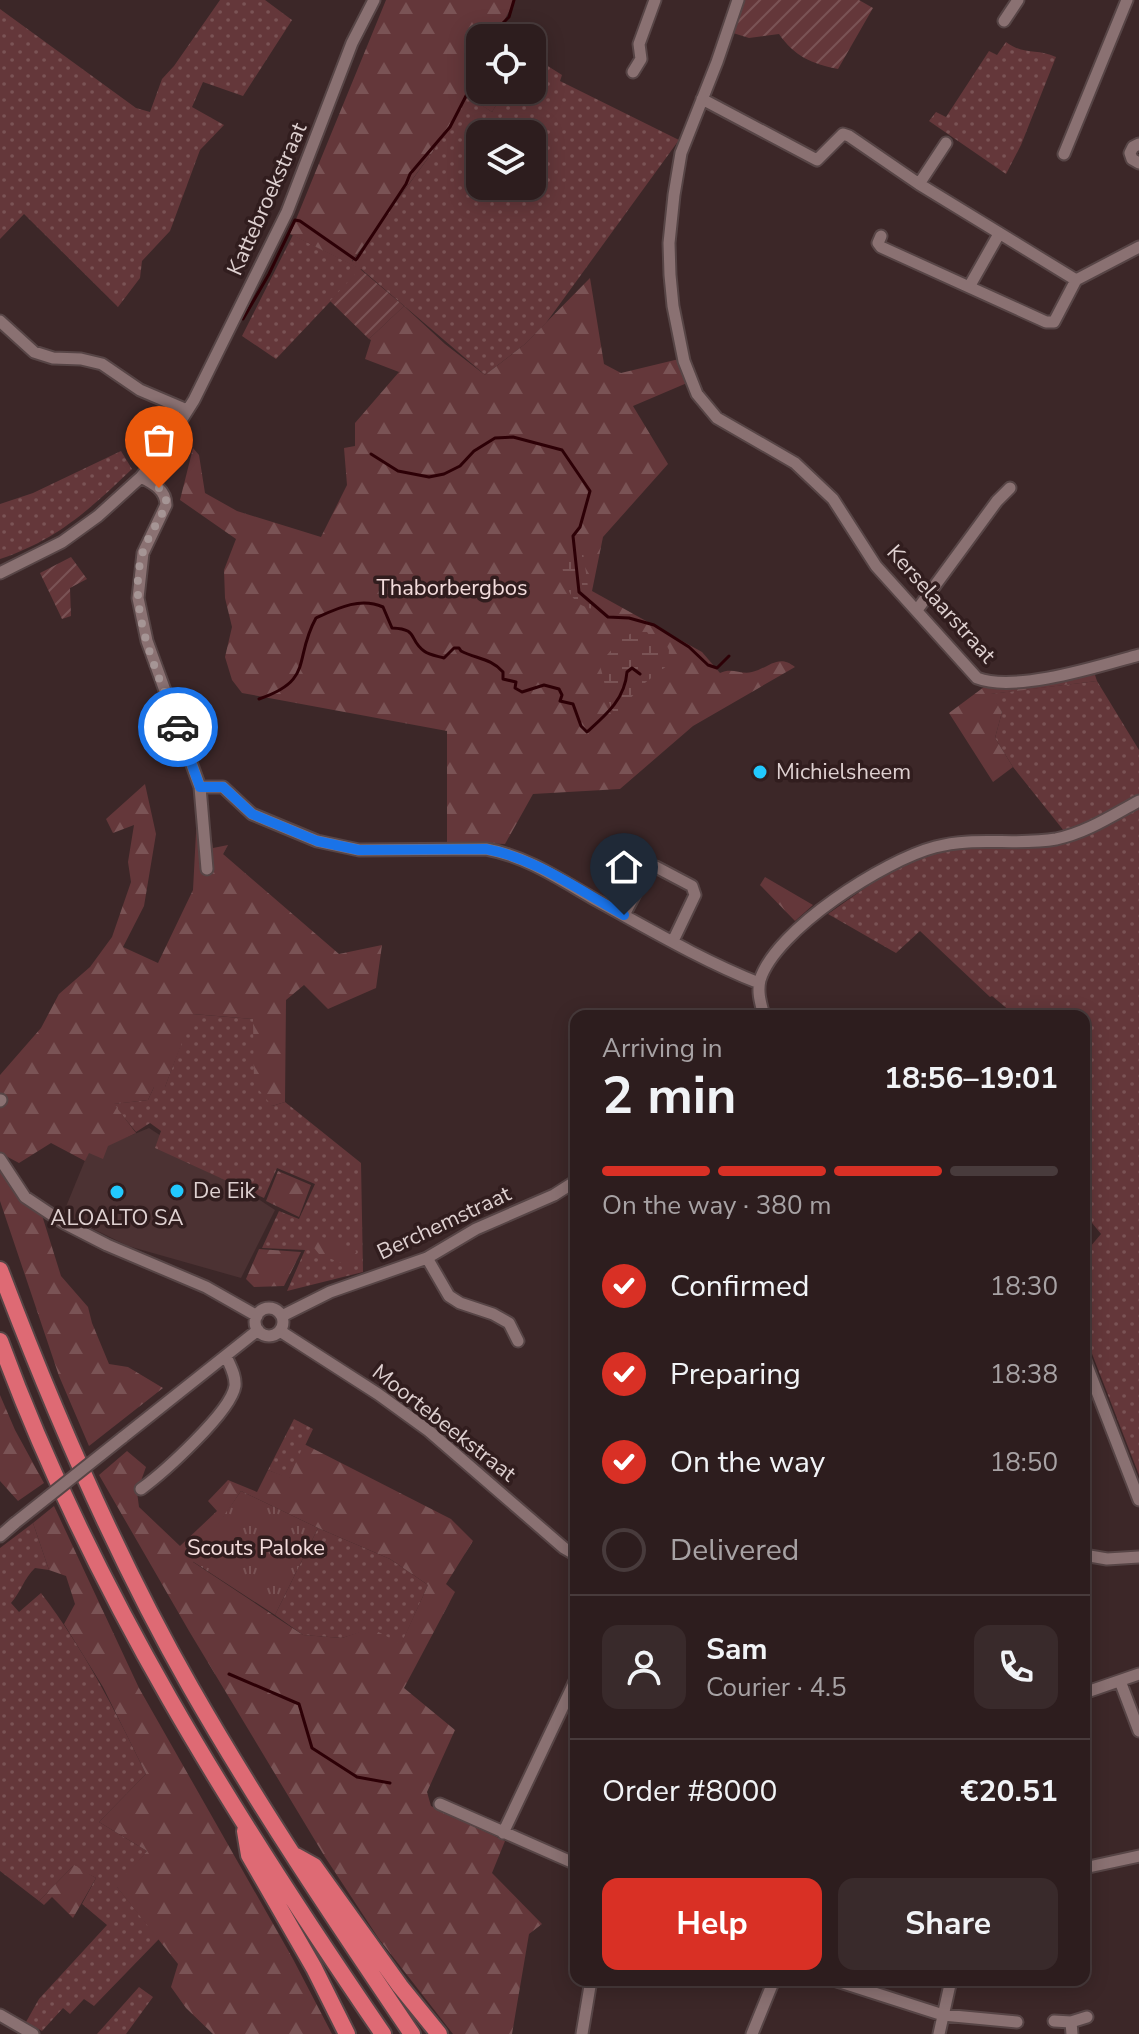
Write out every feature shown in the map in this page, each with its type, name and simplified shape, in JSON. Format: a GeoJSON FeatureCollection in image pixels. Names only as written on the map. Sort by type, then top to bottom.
{"type":"FeatureCollection","features":[{"type":"Feature","properties":{"kind":"highway"},"geometry":{"type":"LineString","coordinates":[[0,1270],[42,1378],[148,1607],[189,1685],[291,1853],[412,2034]]}},
{"type":"Feature","properties":{"kind":"highway"},"geometry":{"type":"LineString","coordinates":[[0,1341],[21,1399],[103,1573],[165,1691],[245,1825],[383,2034]]}},
{"type":"Feature","properties":{"kind":"highway"},"geometry":{"type":"LineString","coordinates":[[245,1825],[249,1855],[314,1968],[347,2034]]}},
{"type":"Feature","properties":{"kind":"highway"},"geometry":{"type":"LineString","coordinates":[[291,1853],[314,1866],[391,1974],[439,2034]]}},
{"type":"Feature","properties":{"kind":"street","name":"Kattebroekstraat"},"geometry":{"type":"LineString","coordinates":[[0,573],[62,542],[98,516],[141,477],[165,446],[187,410],[287,212],[352,43],[374,0]]}},
{"type":"Feature","properties":{"kind":"street"},"geometry":{"type":"LineString","coordinates":[[633,72],[641,59],[639,44],[655,0]]}},
{"type":"Feature","properties":{"kind":"street","name":"Kerselaarstraat"},"geometry":{"type":"LineString","coordinates":[[738,0],[681,153],[669,243],[673,306],[684,361],[706,408],[717,418],[795,463],[812,477],[833,499],[876,566],[977,678],[990,684],[1066,675],[1139,655]]}},
{"type":"Feature","properties":{"kind":"street"},"geometry":{"type":"LineString","coordinates":[[1004,21],[1018,0]]}},
{"type":"Feature","properties":{"kind":"street"},"geometry":{"type":"LineString","coordinates":[[1064,154],[1127,0]]}},
{"type":"Feature","properties":{"kind":"street"},"geometry":{"type":"LineString","coordinates":[[702,99],[817,160],[843,134],[1076,280]]}},
{"type":"Feature","properties":{"kind":"street"},"geometry":{"type":"LineString","coordinates":[[919,184],[946,143]]}},
{"type":"Feature","properties":{"kind":"street"},"geometry":{"type":"LineString","coordinates":[[1139,144],[1130,153],[1132,159],[1139,163]]}},
{"type":"Feature","properties":{"kind":"street"},"geometry":{"type":"LineString","coordinates":[[969,287],[999,234]]}},
{"type":"Feature","properties":{"kind":"street"},"geometry":{"type":"LineString","coordinates":[[881,236],[878,243],[881,247],[1046,322],[1054,322],[1076,280],[1139,247]]}},
{"type":"Feature","properties":{"kind":"street"},"geometry":{"type":"LineString","coordinates":[[0,321],[34,352],[53,358],[81,359],[102,364],[140,390],[187,410]]}},
{"type":"Feature","properties":{"kind":"street"},"geometry":{"type":"LineString","coordinates":[[141,477],[159,488],[166,499],[164,510],[143,553],[138,598],[147,641],[200,787],[207,869]]}},
{"type":"Feature","properties":{"kind":"street"},"geometry":{"type":"LineString","coordinates":[[917,610],[997,501],[1010,488]]}},
{"type":"Feature","properties":{"kind":"street"},"geometry":{"type":"LineString","coordinates":[[200,787],[223,787],[252,814],[298,834],[359,850],[486,849],[505,852],[759,983]]}},
{"type":"Feature","properties":{"kind":"street"},"geometry":{"type":"LineString","coordinates":[[762,1010],[759,983],[782,944],[795,931],[887,866],[936,846],[1058,838],[1089,828],[1139,801]]}},
{"type":"Feature","properties":{"kind":"street"},"geometry":{"type":"LineString","coordinates":[[624,915],[648,869],[656,867],[692,886],[695,895],[673,941]]}},
{"type":"Feature","properties":{"kind":"street"},"geometry":{"type":"LineString","coordinates":[[0,1159],[25,1197],[64,1223],[206,1287],[257,1316],[258,1330],[265,1336],[280,1331],[284,1323],[282,1316]]}},
{"type":"Feature","properties":{"kind":"street","name":"Berchemstraat"},"geometry":{"type":"LineString","coordinates":[[257,1316],[271,1308],[282,1316],[330,1292],[427,1258],[476,1229],[554,1195],[570,1185]]}},
{"type":"Feature","properties":{"kind":"street"},"geometry":{"type":"LineString","coordinates":[[427,1258],[449,1296],[509,1323],[518,1341]]}},
{"type":"Feature","properties":{"kind":"street"},"geometry":{"type":"LineString","coordinates":[[0,1536],[258,1330]]}},
{"type":"Feature","properties":{"kind":"street","name":"Moortebeekstraat"},"geometry":{"type":"LineString","coordinates":[[280,1331],[429,1431],[570,1552]]}},
{"type":"Feature","properties":{"kind":"street"},"geometry":{"type":"LineString","coordinates":[[141,1489],[184,1454],[235,1390],[235,1376],[226,1356]]}},
{"type":"Feature","properties":{"kind":"street"},"geometry":{"type":"LineString","coordinates":[[1090,1373],[1139,1500]]}},
{"type":"Feature","properties":{"kind":"street"},"geometry":{"type":"LineString","coordinates":[[1090,1556],[1107,1559],[1139,1557]]}},
{"type":"Feature","properties":{"kind":"street"},"geometry":{"type":"LineString","coordinates":[[1090,1691],[1139,1674]]}},
{"type":"Feature","properties":{"kind":"street"},"geometry":{"type":"LineString","coordinates":[[1120,1681],[1139,1731]]}},
{"type":"Feature","properties":{"kind":"street"},"geometry":{"type":"LineString","coordinates":[[503,1833],[570,1692]]}},
{"type":"Feature","properties":{"kind":"street"},"geometry":{"type":"LineString","coordinates":[[440,1804],[570,1861]]}},
{"type":"Feature","properties":{"kind":"street"},"geometry":{"type":"LineString","coordinates":[[1090,1867],[1139,1856]]}},
{"type":"Feature","properties":{"kind":"street"},"geometry":{"type":"LineString","coordinates":[[582,2034],[590,1986]]}},
{"type":"Feature","properties":{"kind":"street"},"geometry":{"type":"LineString","coordinates":[[752,2034],[771,1986]]}},
{"type":"Feature","properties":{"kind":"street"},"geometry":{"type":"LineString","coordinates":[[853,1986],[943,2015],[1017,2022]]}},
{"type":"Feature","properties":{"kind":"street"},"geometry":{"type":"LineString","coordinates":[[939,2034],[950,1986]]}},
{"type":"Feature","properties":{"kind":"street"},"geometry":{"type":"LineString","coordinates":[[0,2015],[33,2034]]}},
{"type":"Feature","properties":{"kind":"street"},"geometry":{"type":"LineString","coordinates":[[1054,2021],[1071,2028],[1087,2017]]}},
{"type":"Feature","properties":{"kind":"shaded area"},"geometry":{"type":"Polygon","coordinates":[[[149,1128],[275,1210],[241,1278],[128,1246],[63,1214],[88,1153],[149,1128]]]}},
{"type":"Feature","properties":{"kind":"green space"},"geometry":{"type":"Polygon","coordinates":[[[220,0],[265,0],[292,20],[243,96],[203,82],[192,107],[224,125],[200,150],[170,231],[142,261],[140,278],[118,307],[24,214],[0,239],[0,9],[136,108],[150,112],[162,79],[220,0]]]}},
{"type":"Feature","properties":{"kind":"green space"},"geometry":{"type":"Polygon","coordinates":[[[386,0],[515,0],[502,24],[466,24],[466,98],[434,150],[352,261],[360,269],[290,234],[386,0]]]}},
{"type":"Feature","properties":{"kind":"green space"},"geometry":{"type":"Polygon","coordinates":[[[745,0],[859,0],[873,8],[838,69],[804,58],[779,34],[749,38],[733,33],[745,0]]]}},
{"type":"Feature","properties":{"kind":"green space"},"geometry":{"type":"Polygon","coordinates":[[[1006,42],[1019,49],[1056,57],[1006,174],[929,121],[936,112],[946,117],[989,51],[997,55],[1006,42]]]}},
{"type":"Feature","properties":{"kind":"green space"},"geometry":{"type":"Polygon","coordinates":[[[546,65],[562,75],[560,81],[679,140],[546,323],[525,344],[485,375],[361,269],[276,359],[242,336],[293,235],[357,267],[352,262],[434,150],[466,97],[466,104],[480,104],[492,112],[497,104],[546,104],[546,65]]]}},
{"type":"Feature","properties":{"kind":"green space"},"geometry":{"type":"Polygon","coordinates":[[[480,104],[497,104],[492,112],[480,104]]]}},
{"type":"Feature","properties":{"kind":"green space"},"geometry":{"type":"Polygon","coordinates":[[[360,269],[404,306],[369,339],[330,301],[360,269]]]}},
{"type":"Feature","properties":{"kind":"green space","name":"Thaborbergbos"},"geometry":{"type":"Polygon","coordinates":[[[590,278],[604,364],[621,373],[679,359],[687,383],[633,406],[668,464],[603,537],[592,591],[702,652],[720,673],[752,672],[778,661],[795,667],[693,726],[620,789],[533,794],[505,844],[447,842],[447,731],[242,693],[232,680],[225,657],[232,627],[225,598],[224,570],[236,539],[180,500],[193,448],[199,455],[205,493],[237,511],[321,537],[347,485],[344,448],[355,446],[355,423],[399,372],[365,359],[369,339],[404,306],[485,375],[525,344],[590,278]]]}},
{"type":"Feature","properties":{"kind":"green space"},"geometry":{"type":"Polygon","coordinates":[[[121,451],[132,469],[101,498],[39,543],[0,559],[0,504],[33,493],[121,451]]]}},
{"type":"Feature","properties":{"kind":"green space"},"geometry":{"type":"Polygon","coordinates":[[[579,549],[583,552],[594,609],[574,599],[565,580],[562,565],[569,555],[579,549]]]}},
{"type":"Feature","properties":{"kind":"green space"},"geometry":{"type":"Polygon","coordinates":[[[71,557],[87,579],[70,588],[71,616],[62,619],[40,573],[71,557]]]}},
{"type":"Feature","properties":{"kind":"green space"},"geometry":{"type":"Polygon","coordinates":[[[635,632],[647,632],[652,639],[666,644],[669,650],[668,665],[646,682],[615,714],[599,664],[623,637],[635,632]]]}},
{"type":"Feature","properties":{"kind":"green space"},"geometry":{"type":"Polygon","coordinates":[[[1095,675],[1097,681],[991,694],[1002,712],[995,738],[1013,767],[993,782],[949,713],[984,687],[1095,675]]]}},
{"type":"Feature","properties":{"kind":"green space"},"geometry":{"type":"Polygon","coordinates":[[[1097,681],[1139,750],[1139,794],[1104,814],[1064,831],[1013,767],[995,738],[1002,712],[990,694],[1097,681]]]}},
{"type":"Feature","properties":{"kind":"green space"},"geometry":{"type":"Polygon","coordinates":[[[145,784],[156,834],[144,906],[123,947],[158,963],[193,890],[198,795],[204,795],[213,848],[228,845],[223,854],[339,954],[382,945],[376,988],[328,1009],[304,985],[286,1000],[285,1102],[272,1106],[254,1084],[253,1019],[193,1014],[165,1087],[154,1087],[148,1100],[114,1104],[136,1133],[108,1146],[103,1159],[89,1153],[85,1161],[51,1143],[19,1163],[0,1153],[0,1075],[41,1028],[59,994],[90,967],[112,937],[131,882],[128,862],[134,825],[113,833],[106,819],[145,784]]]}},
{"type":"Feature","properties":{"kind":"green space"},"geometry":{"type":"Polygon","coordinates":[[[1139,805],[1139,1475],[1090,1348],[1090,1247],[1101,1234],[1090,1220],[1090,1010],[1009,1010],[990,997],[920,931],[896,953],[828,914],[889,871],[925,856],[954,849],[1039,845],[1139,805]]]}},
{"type":"Feature","properties":{"kind":"green space"},"geometry":{"type":"Polygon","coordinates":[[[765,877],[813,905],[795,921],[760,885],[765,877]]]}},
{"type":"Feature","properties":{"kind":"green space"},"geometry":{"type":"Polygon","coordinates":[[[192,1014],[253,1019],[272,1106],[285,1102],[361,1163],[363,1272],[287,1291],[305,1250],[262,1248],[279,1211],[299,1219],[315,1184],[277,1168],[264,1198],[155,1148],[161,1131],[150,1123],[136,1132],[113,1104],[148,1100],[154,1087],[165,1087],[192,1014]]]}},
{"type":"Feature","properties":{"kind":"green space"},"geometry":{"type":"Polygon","coordinates":[[[0,1164],[41,1212],[61,1276],[88,1307],[109,1364],[128,1367],[163,1388],[89,1446],[59,1376],[0,1201],[0,1164]]]}},
{"type":"Feature","properties":{"kind":"green space"},"geometry":{"type":"Polygon","coordinates":[[[278,1171],[311,1185],[299,1217],[266,1201],[278,1171]]]}},
{"type":"Feature","properties":{"kind":"green space"},"geometry":{"type":"Polygon","coordinates":[[[319,1236],[355,1249],[359,1261],[346,1265],[319,1254],[310,1243],[319,1236]]]}},
{"type":"Feature","properties":{"kind":"green space"},"geometry":{"type":"Polygon","coordinates":[[[259,1249],[301,1252],[284,1286],[254,1287],[246,1279],[259,1249]]]}},
{"type":"Feature","properties":{"kind":"green space"},"geometry":{"type":"Polygon","coordinates":[[[0,1395],[44,1483],[18,1501],[0,1481],[0,1395]]]}},
{"type":"Feature","properties":{"kind":"green space"},"geometry":{"type":"Polygon","coordinates":[[[294,1419],[313,1429],[289,1479],[268,1470],[294,1419]]]}},
{"type":"Feature","properties":{"kind":"green space"},"geometry":{"type":"Polygon","coordinates":[[[304,1444],[451,1519],[473,1541],[446,1584],[455,1592],[404,1688],[455,1730],[427,1792],[431,1806],[505,1841],[492,1873],[542,1924],[529,1934],[512,2034],[453,2034],[379,1939],[325,1857],[99,1475],[127,1451],[146,1467],[137,1492],[139,1507],[180,1546],[217,1511],[208,1501],[228,1480],[257,1492],[268,1470],[289,1478],[304,1444]],[[241,1491],[193,1562],[303,1635],[342,1638],[371,1628],[401,1644],[428,1585],[390,1559],[241,1491]]]}},
{"type":"Feature","properties":{"kind":"green space","name":"Scouts Paloke"},"geometry":{"type":"Polygon","coordinates":[[[241,1491],[318,1528],[275,1615],[192,1561],[241,1491]]]}},
{"type":"Feature","properties":{"kind":"green space"},"geometry":{"type":"Polygon","coordinates":[[[54,1506],[139,1688],[293,1959],[332,2034],[213,2034],[186,2008],[171,1987],[178,1964],[116,1886],[147,1851],[99,1822],[146,1774],[103,1687],[64,1624],[75,1604],[66,1576],[49,1570],[33,1523],[54,1506]]]}},
{"type":"Feature","properties":{"kind":"green space"},"geometry":{"type":"Polygon","coordinates":[[[33,1523],[49,1570],[35,1568],[11,1603],[19,1612],[41,1593],[98,1680],[146,1774],[99,1822],[147,1851],[117,1887],[159,1939],[94,2006],[84,1999],[70,2014],[63,2008],[42,2031],[26,2022],[39,1999],[107,1925],[82,1904],[96,1878],[73,1866],[39,1901],[0,1871],[0,1548],[33,1523]]]}},
{"type":"Feature","properties":{"kind":"green space"},"geometry":{"type":"Polygon","coordinates":[[[318,1528],[390,1559],[428,1585],[401,1645],[371,1629],[342,1638],[303,1635],[275,1615],[318,1528]]]}},
{"type":"Feature","properties":{"kind":"green space"},"geometry":{"type":"Polygon","coordinates":[[[74,1865],[96,1878],[73,1918],[52,1897],[44,1905],[39,1901],[74,1865]]]}},
{"type":"Feature","properties":{"kind":"green space"},"geometry":{"type":"Polygon","coordinates":[[[139,1987],[153,1997],[126,2034],[97,2034],[139,1987]]]}},
{"type":"Feature","properties":{"kind":"waterway"},"geometry":{"type":"LineString","coordinates":[[502,24],[509,17],[514,0]]}},
{"type":"Feature","properties":{"kind":"waterway"},"geometry":{"type":"LineString","coordinates":[[243,319],[295,220],[356,260],[410,174],[450,127],[466,96]]}},
{"type":"Feature","properties":{"kind":"waterway"},"geometry":{"type":"LineString","coordinates":[[371,454],[398,471],[429,477],[460,466],[474,451],[495,438],[513,437],[562,450],[590,491],[580,527],[573,536],[579,592],[608,617],[629,618],[654,625],[689,647],[708,665],[717,668],[729,656]]}},
{"type":"Feature","properties":{"kind":"waterway"},"geometry":{"type":"LineString","coordinates":[[259,699],[277,692],[296,676],[316,618],[357,603],[383,607],[392,628],[406,630],[428,654],[444,658],[454,648],[459,648],[493,664],[503,672],[503,679],[516,682],[515,688],[522,692],[544,685],[559,689],[562,695],[560,701],[573,704],[581,726],[587,732],[618,698],[627,672],[632,668],[640,674]]}},
{"type":"Feature","properties":{"kind":"waterway"},"geometry":{"type":"LineString","coordinates":[[229,1674],[299,1704],[312,1748],[357,1777],[390,1783]]}},
{"type":"Feature","properties":{"kind":"way so far"},"geometry":{"type":"LineString","coordinates":[[159,488],[166,498],[166,505],[143,553],[138,598],[147,641],[178,727]]}},
{"type":"Feature","properties":{"kind":"place","name":"Michielsheem"},"geometry":{"type":"Point","coordinates":[760,772]}},
{"type":"Feature","properties":{"kind":"place","name":"De Eik"},"geometry":{"type":"Point","coordinates":[177,1191]}},
{"type":"Feature","properties":{"kind":"place","name":"ALOALTO SA"},"geometry":{"type":"Point","coordinates":[117,1192]}},
{"type":"Feature","properties":{"kind":"route"},"geometry":{"type":"LineString","coordinates":[[178,727],[200,787],[223,787],[252,814],[298,834],[359,850],[486,849],[505,852],[624,915]]}}]}
